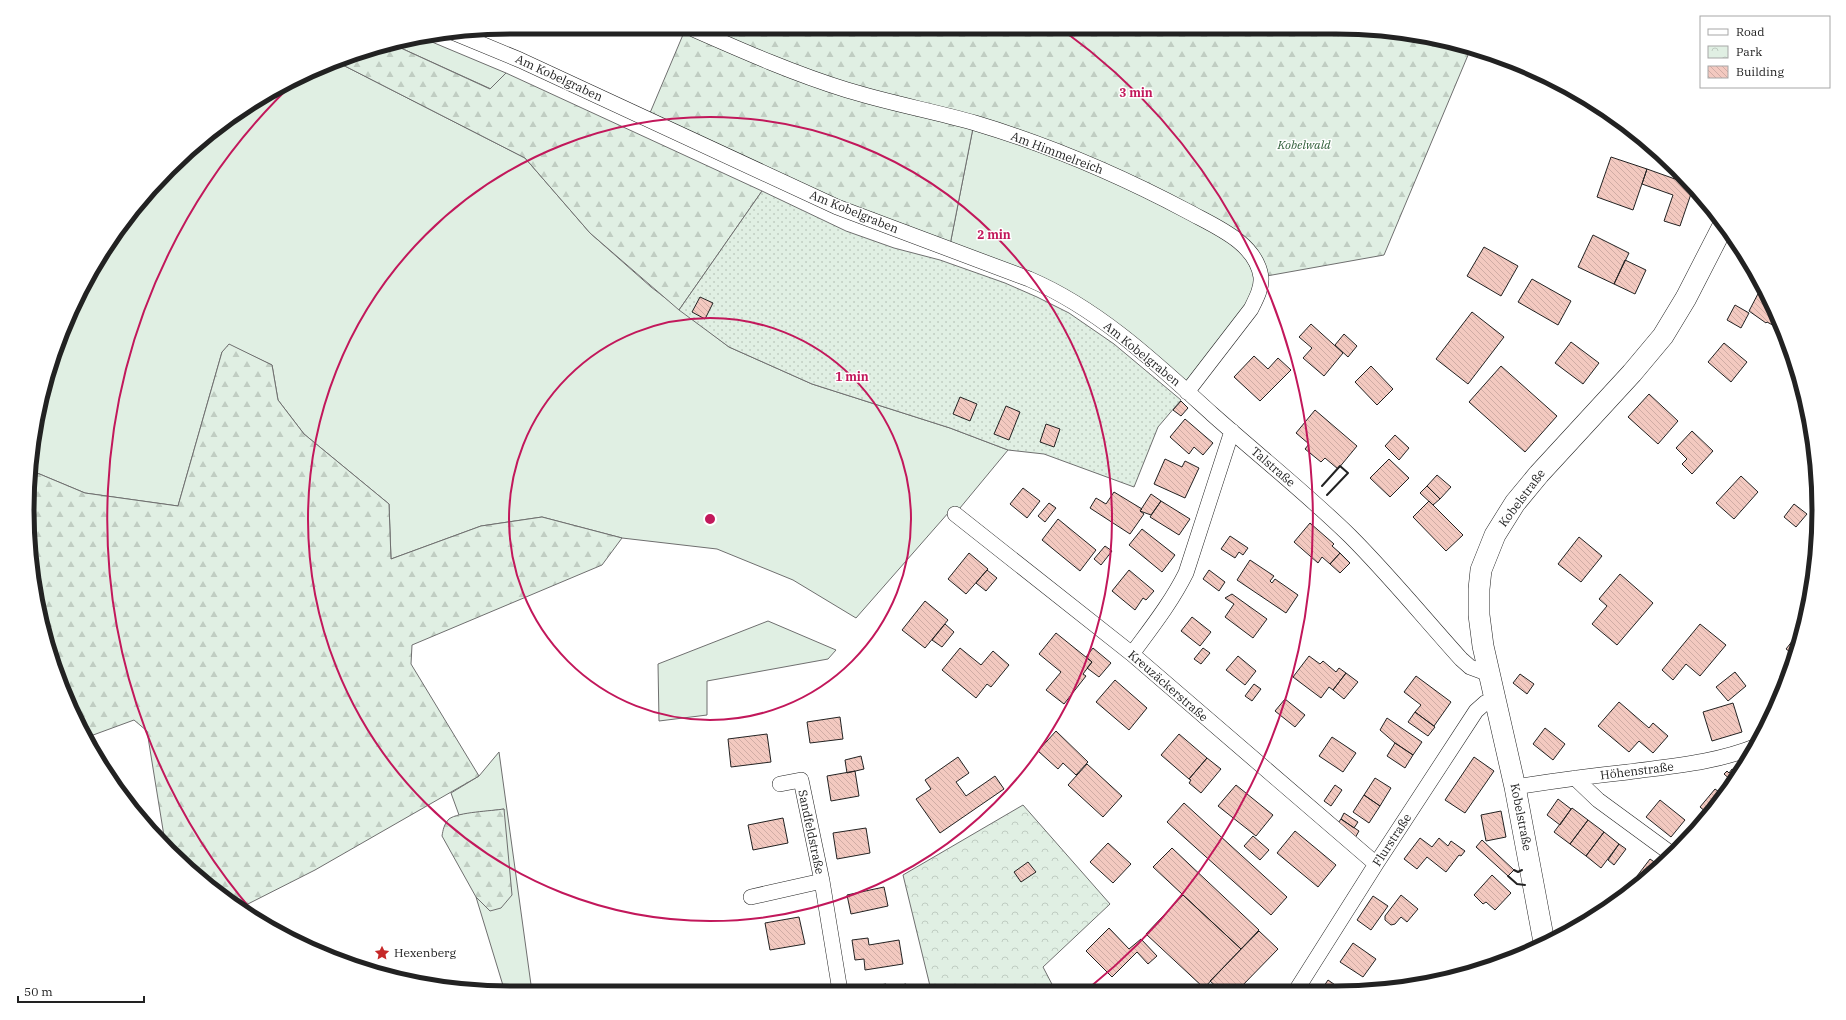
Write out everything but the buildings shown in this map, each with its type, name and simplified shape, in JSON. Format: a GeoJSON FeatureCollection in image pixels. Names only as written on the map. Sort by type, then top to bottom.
{"type":"FeatureCollection","features":[{"type":"Feature","properties":{"kind":"street","name":"Am Himmelreich"},"geometry":{"type":"LineString","coordinates":[[704,34],[813,79],[880,100],[974,123],[1062,153],[1151,192],[1226,232],[1249,252],[1257,265],[1261,277],[1260,288],[1257,298],[1248,314],[1188,392]]}},
{"type":"Feature","properties":{"kind":"street","name":"Am Kobelgraben"},"geometry":{"type":"LineString","coordinates":[[463,37],[520,60],[837,207],[1045,285],[1112,328],[1149,357],[1232,431]]}},
{"type":"Feature","properties":{"kind":"street","name":"Kobelstraße"},"geometry":{"type":"LineString","coordinates":[[1543,939],[1515,787],[1489,674],[1481,630],[1479,589],[1481,570],[1495,535],[1510,510],[1539,474],[1664,336],[1686,298],[1721,230]]}},
{"type":"Feature","properties":{"kind":"street","name":"Talstraße"},"geometry":{"type":"LineString","coordinates":[[1232,431],[1319,507],[1351,538],[1461,659],[1470,666],[1489,674]]}},
{"type":"Feature","properties":{"kind":"street"},"geometry":{"type":"LineString","coordinates":[[1132,654],[1168,604],[1186,573],[1232,431]]}},
{"type":"Feature","properties":{"kind":"street","name":"Kreuzäckerstraße"},"geometry":{"type":"LineString","coordinates":[[955,514],[1132,654],[1376,864]]}},
{"type":"Feature","properties":{"kind":"street","name":"Flurstraße"},"geometry":{"type":"LineString","coordinates":[[1299,986],[1376,864],[1476,711],[1485,703],[1495,699]]}},
{"type":"Feature","properties":{"kind":"street","name":"Höhenstraße"},"geometry":{"type":"LineString","coordinates":[[1515,787],[1575,778],[1696,764],[1723,758],[1747,750]]}},
{"type":"Feature","properties":{"kind":"street"},"geometry":{"type":"LineString","coordinates":[[1575,778],[1598,800],[1668,852]]}},
{"type":"Feature","properties":{"kind":"street","name":"Sandfeldstraße"},"geometry":{"type":"LineString","coordinates":[[780,784],[801,780],[822,881],[839,986]]}},
{"type":"Feature","properties":{"kind":"street","name":"Sandfeldstraße"},"geometry":{"type":"LineString","coordinates":[[751,897],[822,881]]}},
{"type":"Feature","properties":{"kind":"green space","name":"Kobelwald"},"geometry":{"type":"Polygon","coordinates":[[[683,34],[1336,34],[1398,38],[1429,43],[1469,53],[1384,255],[1261,277],[1249,252],[1151,192],[974,123],[949,250],[647,120],[683,34]]]}},
{"type":"Feature","properties":{"kind":"green space"},"geometry":{"type":"Polygon","coordinates":[[[430,41],[506,73],[491,89],[399,47],[430,41]]]}},
{"type":"Feature","properties":{"kind":"green space"},"geometry":{"type":"Polygon","coordinates":[[[399,47],[490,89],[506,73],[762,191],[679,310],[590,233],[525,158],[342,65],[399,47]]]}},
{"type":"Feature","properties":{"kind":"green space"},"geometry":{"type":"Polygon","coordinates":[[[342,65],[525,158],[590,233],[651,287],[729,347],[812,384],[950,428],[1008,450],[955,514],[949,512],[856,618],[793,580],[717,549],[622,538],[542,517],[481,526],[391,559],[389,504],[304,434],[278,400],[272,365],[229,345],[222,352],[178,506],[85,493],[36,472],[43,417],[59,357],[83,299],[98,272],[132,220],[173,173],[196,152],[220,132],[272,98],[299,83],[342,65]]]}},
{"type":"Feature","properties":{"kind":"green space"},"geometry":{"type":"Polygon","coordinates":[[[974,123],[1020,137],[1239,242],[1260,288],[1187,392],[1079,306],[949,250],[974,123]]]}},
{"type":"Feature","properties":{"kind":"green space"},"geometry":{"type":"Polygon","coordinates":[[[762,191],[846,231],[894,248],[940,260],[1005,283],[1069,313],[1114,344],[1181,400],[1158,427],[1134,487],[1044,454],[1008,450],[950,428],[812,384],[729,347],[679,310],[762,191]]]}},
{"type":"Feature","properties":{"kind":"green space"},"geometry":{"type":"Polygon","coordinates":[[[229,344],[272,365],[278,400],[304,434],[389,504],[391,559],[481,526],[542,517],[622,538],[602,565],[412,645],[411,664],[479,776],[315,870],[245,905],[220,888],[196,868],[165,838],[147,731],[134,720],[91,736],[70,692],[50,633],[43,603],[35,541],[34,510],[36,472],[85,493],[178,506],[222,352],[229,344]]]}},
{"type":"Feature","properties":{"kind":"green space"},"geometry":{"type":"Polygon","coordinates":[[[768,621],[836,650],[828,659],[707,681],[707,715],[659,721],[658,664],[768,621]]]}},
{"type":"Feature","properties":{"kind":"green space"},"geometry":{"type":"Polygon","coordinates":[[[499,752],[531,986],[503,986],[476,897],[490,911],[504,809],[459,815],[451,793],[479,776],[499,752]]]}},
{"type":"Feature","properties":{"kind":"green space"},"geometry":{"type":"Polygon","coordinates":[[[1023,805],[1110,904],[1043,967],[1053,986],[930,986],[903,875],[1023,805]]]}},
{"type":"Feature","properties":{"kind":"green space"},"geometry":{"type":"Polygon","coordinates":[[[504,809],[512,895],[501,908],[490,911],[476,897],[442,836],[446,823],[453,817],[467,813],[504,809]]]}},
{"type":"Feature","properties":{"kind":"wall"},"geometry":{"type":"LineString","coordinates":[[1322,486],[1340,466],[1348,473],[1327,495]]}},
{"type":"Feature","properties":{"kind":"wall"},"geometry":{"type":"LineString","coordinates":[[1514,870],[1518,872],[1522,870]]}},
{"type":"Feature","properties":{"kind":"wall"},"geometry":{"type":"LineString","coordinates":[[1508,876],[1517,884],[1525,885]]}},
{"type":"Feature","properties":{"kind":"place","name":"Hexenberg"},"geometry":{"type":"Point","coordinates":[382,953]}}]}
